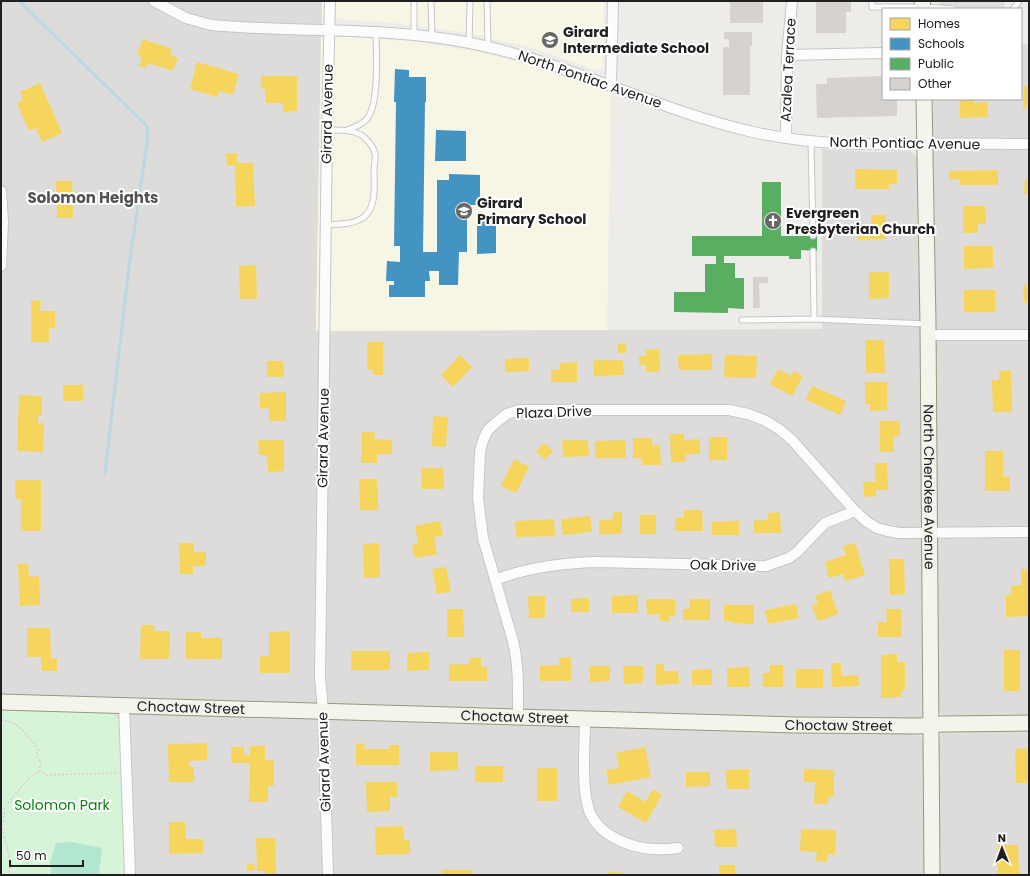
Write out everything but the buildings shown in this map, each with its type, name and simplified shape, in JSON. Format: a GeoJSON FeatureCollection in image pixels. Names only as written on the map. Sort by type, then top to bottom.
{"type":"FeatureCollection","features":[{"type":"Feature","properties":{"kind":"street","name":"North Pontiac Avenue"},"geometry":{"type":"LineString","coordinates":[[154,1],[186,18],[211,25],[376,31],[432,37],[488,47],[543,61],[704,119],[756,133],[786,138],[853,144],[1029,144]]}},
{"type":"Feature","properties":{"kind":"street","name":"Girard Avenue"},"geometry":{"type":"LineString","coordinates":[[328,875],[323,711],[320,677],[325,225],[330,1]]}},
{"type":"Feature","properties":{"kind":"street"},"geometry":{"type":"LineString","coordinates":[[611,85],[613,1]]}},
{"type":"Feature","properties":{"kind":"street","name":"Azalea Terrace"},"geometry":{"type":"LineString","coordinates":[[786,138],[787,55],[792,1]]}},
{"type":"Feature","properties":{"kind":"street"},"geometry":{"type":"LineString","coordinates":[[787,55],[882,53]]}},
{"type":"Feature","properties":{"kind":"street","name":"North Cherokee Avenue"},"geometry":{"type":"LineString","coordinates":[[924,100],[928,330],[932,875]]}},
{"type":"Feature","properties":{"kind":"street"},"geometry":{"type":"LineString","coordinates":[[1,191],[3,222],[1,266]]}},
{"type":"Feature","properties":{"kind":"street"},"geometry":{"type":"LineString","coordinates":[[928,330],[1029,335]]}},
{"type":"Feature","properties":{"kind":"street","name":"Plaza Drive"},"geometry":{"type":"LineString","coordinates":[[518,717],[518,671],[516,655],[483,538],[478,498],[480,452],[483,440],[488,430],[507,414],[519,410],[729,410],[748,414],[769,423],[792,440],[855,511]]}},
{"type":"Feature","properties":{"kind":"street"},"geometry":{"type":"LineString","coordinates":[[855,511],[867,522],[888,532],[1029,532]]}},
{"type":"Feature","properties":{"kind":"street","name":"Oak Drive"},"geometry":{"type":"LineString","coordinates":[[495,580],[533,568],[573,562],[766,566],[789,558],[797,552],[825,523],[855,511]]}},
{"type":"Feature","properties":{"kind":"street","name":"Choctaw Street"},"geometry":{"type":"LineString","coordinates":[[1,702],[795,725],[920,726],[1029,723]]}},
{"type":"Feature","properties":{"kind":"street"},"geometry":{"type":"LineString","coordinates":[[124,705],[130,875]]}},
{"type":"Feature","properties":{"kind":"street"},"geometry":{"type":"LineString","coordinates":[[585,719],[586,797],[589,811],[598,826],[610,836],[642,848],[657,850],[678,848]]}},
{"type":"Feature","properties":{"kind":"lane"},"geometry":{"type":"LineString","coordinates":[[414,1],[414,35]]}},
{"type":"Feature","properties":{"kind":"lane"},"geometry":{"type":"LineString","coordinates":[[431,1],[432,37]]}},
{"type":"Feature","properties":{"kind":"lane"},"geometry":{"type":"LineString","coordinates":[[469,43],[470,1]]}},
{"type":"Feature","properties":{"kind":"lane"},"geometry":{"type":"LineString","coordinates":[[487,1],[488,47]]}},
{"type":"Feature","properties":{"kind":"lane"},"geometry":{"type":"LineString","coordinates":[[872,1],[872,7],[923,6],[944,8]]}},
{"type":"Feature","properties":{"kind":"lane"},"geometry":{"type":"LineString","coordinates":[[347,130],[366,120],[373,110],[375,98],[376,31]]}},
{"type":"Feature","properties":{"kind":"lane"},"geometry":{"type":"LineString","coordinates":[[325,225],[349,224],[358,221],[366,215],[373,197],[375,154],[371,145],[365,138],[357,133],[347,130],[327,130]]}},
{"type":"Feature","properties":{"kind":"lane"},"geometry":{"type":"LineString","coordinates":[[811,141],[813,236]]}},
{"type":"Feature","properties":{"kind":"lane"},"geometry":{"type":"LineString","coordinates":[[813,251],[814,319]]}},
{"type":"Feature","properties":{"kind":"lane"},"geometry":{"type":"LineString","coordinates":[[742,320],[814,319],[928,330]]}},
{"type":"Feature","properties":{"kind":"path"},"geometry":{"type":"LineString","coordinates":[[1,720],[10,720],[26,732],[38,749],[36,755],[41,762],[39,771],[29,778],[5,807],[2,827],[10,860],[10,871],[7,875]]}},
{"type":"Feature","properties":{"kind":"path"},"geometry":{"type":"LineString","coordinates":[[39,771],[47,775],[116,773],[117,779]]}},
{"type":"Feature","properties":{"kind":"shaded area"},"geometry":{"type":"Polygon","coordinates":[[[1,1],[322,1],[316,331],[822,329],[822,149],[867,152],[911,151],[919,161],[924,717],[920,719],[809,719],[1,696],[1,1]]]}},
{"type":"Feature","properties":{"kind":"shaded area","name":"Girard Intermediate School"},"geometry":{"type":"Polygon","coordinates":[[[322,1],[604,1],[603,67],[599,71],[529,47],[462,32],[394,23],[322,18],[322,1]]]}},
{"type":"Feature","properties":{"kind":"shaded area"},"geometry":{"type":"Polygon","coordinates":[[[940,1],[1005,1],[1004,8],[940,8],[940,1]]]}},
{"type":"Feature","properties":{"kind":"shaded area","name":"Girard Primary School"},"geometry":{"type":"Polygon","coordinates":[[[321,37],[350,37],[419,42],[484,53],[548,71],[611,93],[607,330],[316,331],[321,37]]]}},
{"type":"Feature","properties":{"kind":"shaded area"},"geometry":{"type":"Polygon","coordinates":[[[1022,42],[1029,45],[1029,716],[946,717],[941,714],[938,709],[930,100],[1022,100],[1022,42]]]}},
{"type":"Feature","properties":{"kind":"shaded area"},"geometry":{"type":"Polygon","coordinates":[[[112,712],[915,732],[921,736],[924,742],[925,875],[124,875],[123,793],[119,723],[118,718],[112,712]]]}},
{"type":"Feature","properties":{"kind":"shaded area"},"geometry":{"type":"Polygon","coordinates":[[[1029,729],[1029,875],[938,875],[938,741],[941,734],[948,730],[1029,729]]]}},
{"type":"Feature","properties":{"kind":"green space","name":"Solomon Park"},"geometry":{"type":"Polygon","coordinates":[[[1,708],[112,712],[118,718],[123,793],[124,875],[1,875],[1,708]]]}},
{"type":"Feature","properties":{"kind":"green space"},"geometry":{"type":"Polygon","coordinates":[[[72,842],[102,848],[99,875],[51,875],[50,863],[56,843],[72,842]]]}},
{"type":"Feature","properties":{"kind":"waterway"},"geometry":{"type":"LineString","coordinates":[[19,1],[147,126],[148,135],[129,266],[105,474]]}},
{"type":"Feature","properties":{"kind":"place","name":"Girard Intermediate School"},"geometry":{"type":"Point","coordinates":[550,40]}},
{"type":"Feature","properties":{"kind":"place","name":"Girard Primary School"},"geometry":{"type":"Point","coordinates":[464,211]}},
{"type":"Feature","properties":{"kind":"place","name":"Evergreen Presbyterian Church"},"geometry":{"type":"Point","coordinates":[773,221]}},
{"type":"Feature","properties":{"kind":"district","name":"Solomon Heights"},"geometry":{"type":"Point","coordinates":[93,197]}}]}
